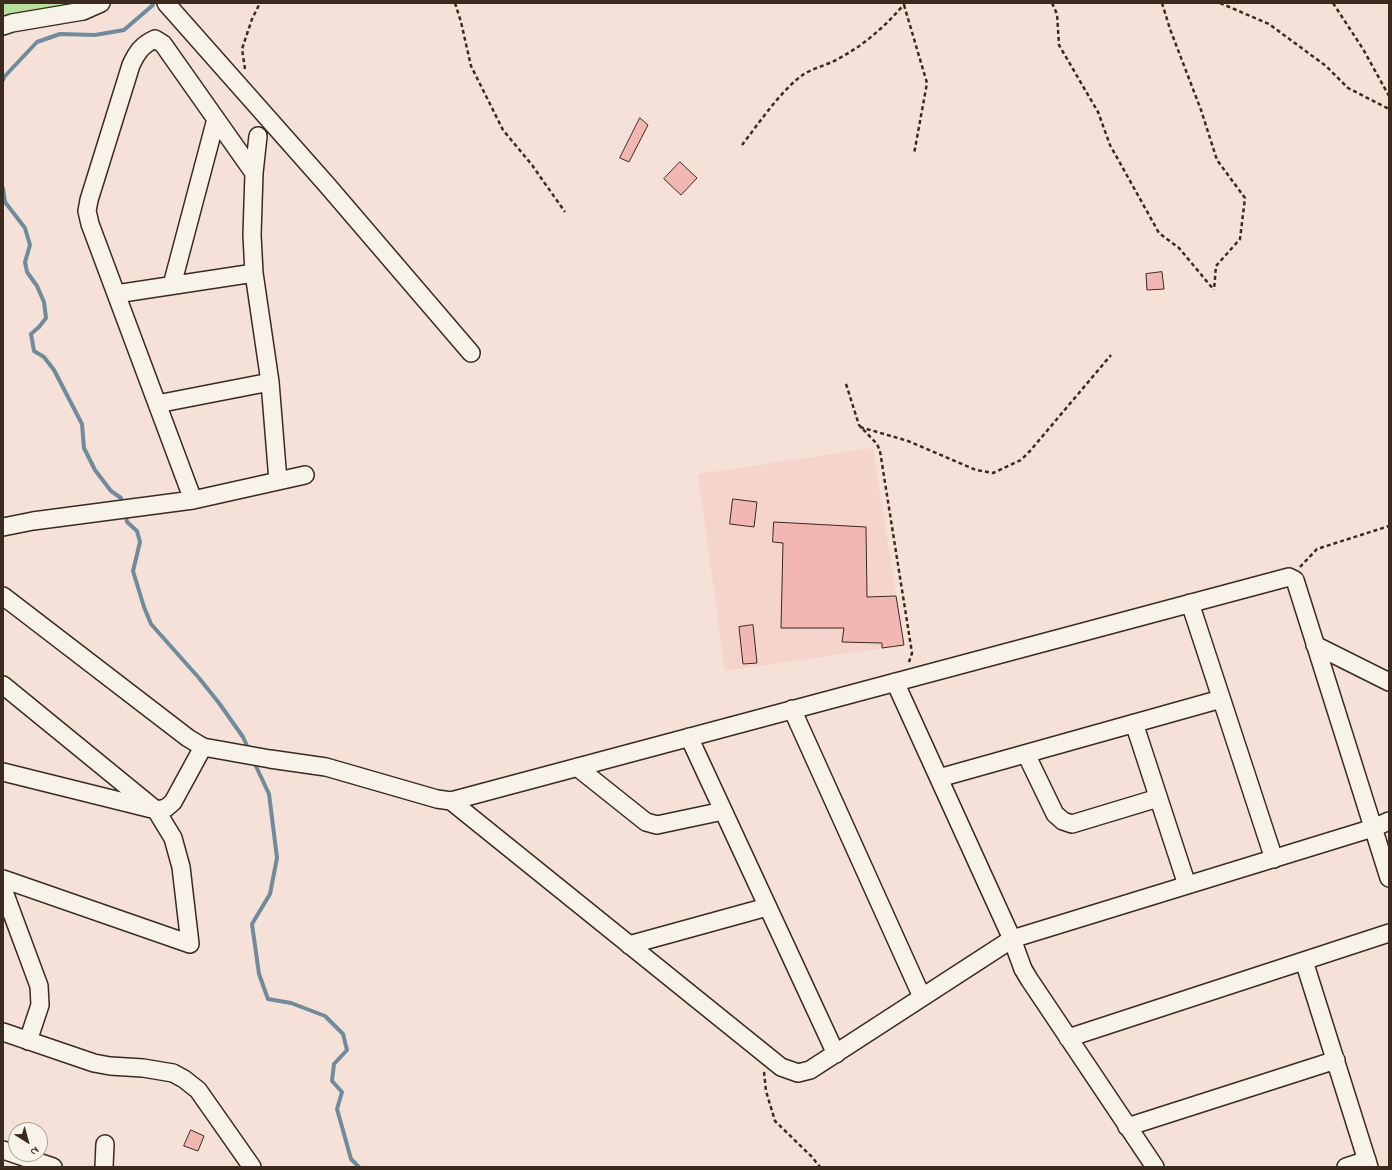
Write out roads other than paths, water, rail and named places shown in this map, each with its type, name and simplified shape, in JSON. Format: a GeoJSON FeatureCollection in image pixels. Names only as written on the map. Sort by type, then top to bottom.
{"type":"FeatureCollection","features":[{"type":"Feature","properties":{"kind":"street"},"geometry":{"type":"LineString","coordinates":[[3,26],[12,23],[83,11],[101,3]]}},
{"type":"Feature","properties":{"kind":"street"},"geometry":{"type":"LineString","coordinates":[[166,3],[471,353]]}},
{"type":"Feature","properties":{"kind":"street"},"geometry":{"type":"LineString","coordinates":[[193,500],[156,404],[90,224],[87,211],[93,185],[130,65],[136,53],[147,43],[155,39],[162,44],[254,172]]}},
{"type":"Feature","properties":{"kind":"street"},"geometry":{"type":"LineString","coordinates":[[172,285],[216,119]]}},
{"type":"Feature","properties":{"kind":"street"},"geometry":{"type":"LineString","coordinates":[[258,136],[254,172],[252,235],[254,273],[270,382],[278,482]]}},
{"type":"Feature","properties":{"kind":"street"},"geometry":{"type":"LineString","coordinates":[[116,294],[254,273]]}},
{"type":"Feature","properties":{"kind":"street"},"geometry":{"type":"LineString","coordinates":[[156,404],[270,382]]}},
{"type":"Feature","properties":{"kind":"street"},"geometry":{"type":"LineString","coordinates":[[3,527],[33,521],[193,500],[305,475]]}},
{"type":"Feature","properties":{"kind":"street"},"geometry":{"type":"LineString","coordinates":[[3,596],[188,738],[203,747],[326,767],[437,799],[451,801],[1289,577],[1295,580],[1389,878]]}},
{"type":"Feature","properties":{"kind":"street"},"geometry":{"type":"LineString","coordinates":[[1190,603],[1274,859]]}},
{"type":"Feature","properties":{"kind":"street"},"geometry":{"type":"LineString","coordinates":[[1315,646],[1389,682]]}},
{"type":"Feature","properties":{"kind":"street"},"geometry":{"type":"LineString","coordinates":[[900,681],[939,778],[1012,939],[1023,968],[1127,1127],[1155,1167]]}},
{"type":"Feature","properties":{"kind":"street"},"geometry":{"type":"LineString","coordinates":[[3,879],[190,944],[181,867],[173,838],[156,810],[6,692]]}},
{"type":"Feature","properties":{"kind":"street"},"geometry":{"type":"LineString","coordinates":[[939,778],[1221,699]]}},
{"type":"Feature","properties":{"kind":"street"},"geometry":{"type":"LineString","coordinates":[[792,710],[922,997]]}},
{"type":"Feature","properties":{"kind":"street"},"geometry":{"type":"LineString","coordinates":[[1134,723],[1187,885]]}},
{"type":"Feature","properties":{"kind":"street"},"geometry":{"type":"LineString","coordinates":[[689,737],[836,1054]]}},
{"type":"Feature","properties":{"kind":"street"},"geometry":{"type":"LineString","coordinates":[[3,772],[156,810],[166,808],[173,802],[203,747]]}},
{"type":"Feature","properties":{"kind":"street"},"geometry":{"type":"LineString","coordinates":[[1026,754],[1055,814],[1063,821],[1072,824],[1158,798]]}},
{"type":"Feature","properties":{"kind":"street"},"geometry":{"type":"LineString","coordinates":[[577,767],[646,822],[657,826],[723,811]]}},
{"type":"Feature","properties":{"kind":"street"},"geometry":{"type":"LineString","coordinates":[[451,801],[781,1067],[798,1073],[810,1070],[836,1054],[1012,939],[1274,859],[1373,828],[1389,821]]}},
{"type":"Feature","properties":{"kind":"street"},"geometry":{"type":"LineString","coordinates":[[3,889],[39,986],[40,1005],[28,1041]]}},
{"type":"Feature","properties":{"kind":"street"},"geometry":{"type":"LineString","coordinates":[[630,945],[767,907]]}},
{"type":"Feature","properties":{"kind":"street"},"geometry":{"type":"LineString","coordinates":[[1068,1038],[1389,933]]}},
{"type":"Feature","properties":{"kind":"street"},"geometry":{"type":"LineString","coordinates":[[1304,961],[1368,1164],[1346,1167]]}},
{"type":"Feature","properties":{"kind":"street"},"geometry":{"type":"LineString","coordinates":[[3,1032],[110,1066],[143,1068],[173,1073],[184,1079],[198,1090],[252,1167]]}},
{"type":"Feature","properties":{"kind":"street"},"geometry":{"type":"LineString","coordinates":[[1127,1127],[1336,1060]]}},
{"type":"Feature","properties":{"kind":"street"},"geometry":{"type":"LineString","coordinates":[[103,1166],[104,1144]]}},
{"type":"Feature","properties":{"kind":"street"},"geometry":{"type":"LineString","coordinates":[[3,1150],[52,1167]]}},
{"type":"Feature","properties":{"kind":"waterway"},"geometry":{"type":"LineString","coordinates":[[3,80],[4,77],[37,42],[60,34],[95,35],[124,30],[153,5],[152,3]]}},
{"type":"Feature","properties":{"kind":"waterway"},"geometry":{"type":"LineString","coordinates":[[3,188],[5,202],[25,228],[30,245],[25,262],[27,272],[37,286],[44,302],[46,318],[31,334],[34,351],[44,357],[54,370],[82,424],[84,448],[95,470],[111,491],[121,498],[123,506]]}},
{"type":"Feature","properties":{"kind":"waterway"},"geometry":{"type":"LineString","coordinates":[[125,512],[127,522],[137,531],[140,542],[133,571],[151,624],[219,703],[243,737],[249,750]]}},
{"type":"Feature","properties":{"kind":"waterway"},"geometry":{"type":"LineString","coordinates":[[254,762],[269,794],[277,858],[270,894],[252,924],[259,974],[268,999],[291,1003],[325,1016],[343,1034],[347,1050],[334,1064],[332,1081],[342,1092],[337,1109],[351,1159],[359,1167]]}}]}
